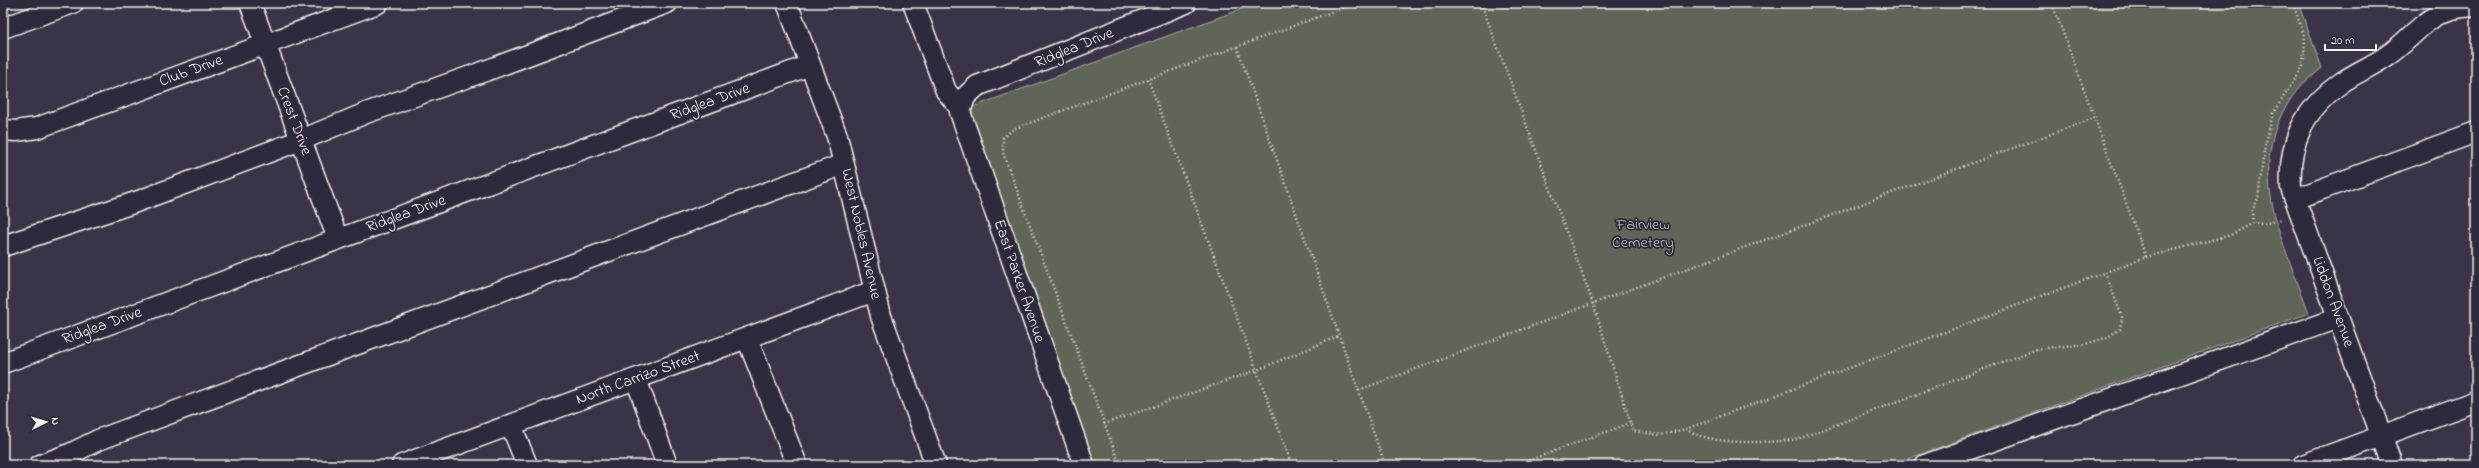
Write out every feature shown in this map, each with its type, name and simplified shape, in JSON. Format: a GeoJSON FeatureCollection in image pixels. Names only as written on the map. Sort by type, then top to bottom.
{"type":"FeatureCollection","features":[{"type":"Feature","properties":{"kind":"street"},"geometry":{"type":"LineString","coordinates":[[3,28],[73,3]]}},
{"type":"Feature","properties":{"kind":"street","name":"Crest Drive"},"geometry":{"type":"LineString","coordinates":[[250,3],[338,239]]}},
{"type":"Feature","properties":{"kind":"street","name":"Club Drive"},"geometry":{"type":"LineString","coordinates":[[3,130],[16,131],[37,128],[378,3]]}},
{"type":"Feature","properties":{"kind":"street"},"geometry":{"type":"LineString","coordinates":[[3,246],[136,202],[301,140],[366,113],[488,70],[667,3]]}},
{"type":"Feature","properties":{"kind":"street","name":"West Nobles Avenue"},"geometry":{"type":"LineString","coordinates":[[787,3],[837,136],[881,316],[936,465]]}},
{"type":"Feature","properties":{"kind":"street"},"geometry":{"type":"LineString","coordinates":[[913,3],[946,91],[955,102],[963,101]]}},
{"type":"Feature","properties":{"kind":"street","name":"Ridglea Drive"},"geometry":{"type":"LineString","coordinates":[[963,101],[977,86],[1186,3]]}},
{"type":"Feature","properties":{"kind":"street","name":"Liddon Avenue"},"geometry":{"type":"LineString","coordinates":[[2392,465],[2291,188],[2290,170],[2296,137],[2309,114],[2324,97],[2340,83],[2388,55],[2429,11],[2476,6]]}},
{"type":"Feature","properties":{"kind":"street","name":"Ridglea Drive"},"geometry":{"type":"LineString","coordinates":[[3,363],[810,65]]}},
{"type":"Feature","properties":{"kind":"street","name":"East Parker Avenue"},"geometry":{"type":"LineString","coordinates":[[963,101],[960,112],[1084,465]]}},
{"type":"Feature","properties":{"kind":"street"},"geometry":{"type":"LineString","coordinates":[[2297,205],[2476,132]]}},
{"type":"Feature","properties":{"kind":"street"},"geometry":{"type":"LineString","coordinates":[[40,465],[72,454],[98,440],[844,164]]}},
{"type":"Feature","properties":{"kind":"street","name":"North Carrizo Street"},"geometry":{"type":"LineString","coordinates":[[402,465],[874,291]]}},
{"type":"Feature","properties":{"kind":"street"},"geometry":{"type":"LineString","coordinates":[[1925,465],[2338,318]]}},
{"type":"Feature","properties":{"kind":"street"},"geometry":{"type":"LineString","coordinates":[[748,338],[797,465]]}},
{"type":"Feature","properties":{"kind":"street"},"geometry":{"type":"LineString","coordinates":[[636,379],[667,465]]}},
{"type":"Feature","properties":{"kind":"street"},"geometry":{"type":"LineString","coordinates":[[2302,465],[2476,401]]}},
{"type":"Feature","properties":{"kind":"street"},"geometry":{"type":"LineString","coordinates":[[511,425],[527,465]]}},
{"type":"Feature","properties":{"kind":"path"},"geometry":{"type":"LineString","coordinates":[[1120,465],[1003,153],[1003,138],[1014,129],[1356,3]]}},
{"type":"Feature","properties":{"kind":"path"},"geometry":{"type":"LineString","coordinates":[[1481,3],[1593,303],[1632,432],[1660,435],[1686,429],[2146,257],[2231,235],[2253,223],[2263,224],[2287,218],[2297,205]]}},
{"type":"Feature","properties":{"kind":"path"},"geometry":{"type":"LineString","coordinates":[[2052,3],[2146,257]]}},
{"type":"Feature","properties":{"kind":"path"},"geometry":{"type":"LineString","coordinates":[[2253,223],[2252,210],[2258,199],[2264,151],[2273,113],[2293,86],[2303,67],[2305,39],[2293,3]]}},
{"type":"Feature","properties":{"kind":"path"},"geometry":{"type":"LineString","coordinates":[[1237,47],[1385,465]]}},
{"type":"Feature","properties":{"kind":"path"},"geometry":{"type":"LineString","coordinates":[[1148,79],[1292,465]]}},
{"type":"Feature","properties":{"kind":"path"},"geometry":{"type":"LineString","coordinates":[[1359,390],[2094,118]]}},
{"type":"Feature","properties":{"kind":"path"},"geometry":{"type":"LineString","coordinates":[[1686,429],[1694,435],[1730,441],[1772,442],[1798,439],[2037,349],[2085,344],[2106,338],[2120,328],[2122,317],[2105,272]]}},
{"type":"Feature","properties":{"kind":"path"},"geometry":{"type":"LineString","coordinates":[[1104,424],[1257,370],[1339,336]]}},
{"type":"Feature","properties":{"kind":"path"},"geometry":{"type":"LineString","coordinates":[[1517,465],[1630,423]]}},
{"type":"Feature","properties":{"kind":"green space","name":"Fairview Cemetery"},"geometry":{"type":"Polygon","coordinates":[[[1258,3],[2298,3],[2322,68],[2299,88],[2281,116],[2271,143],[2269,171],[2271,199],[2278,228],[2309,313],[1891,465],[1093,465],[964,110],[1258,3]]]}}]}
